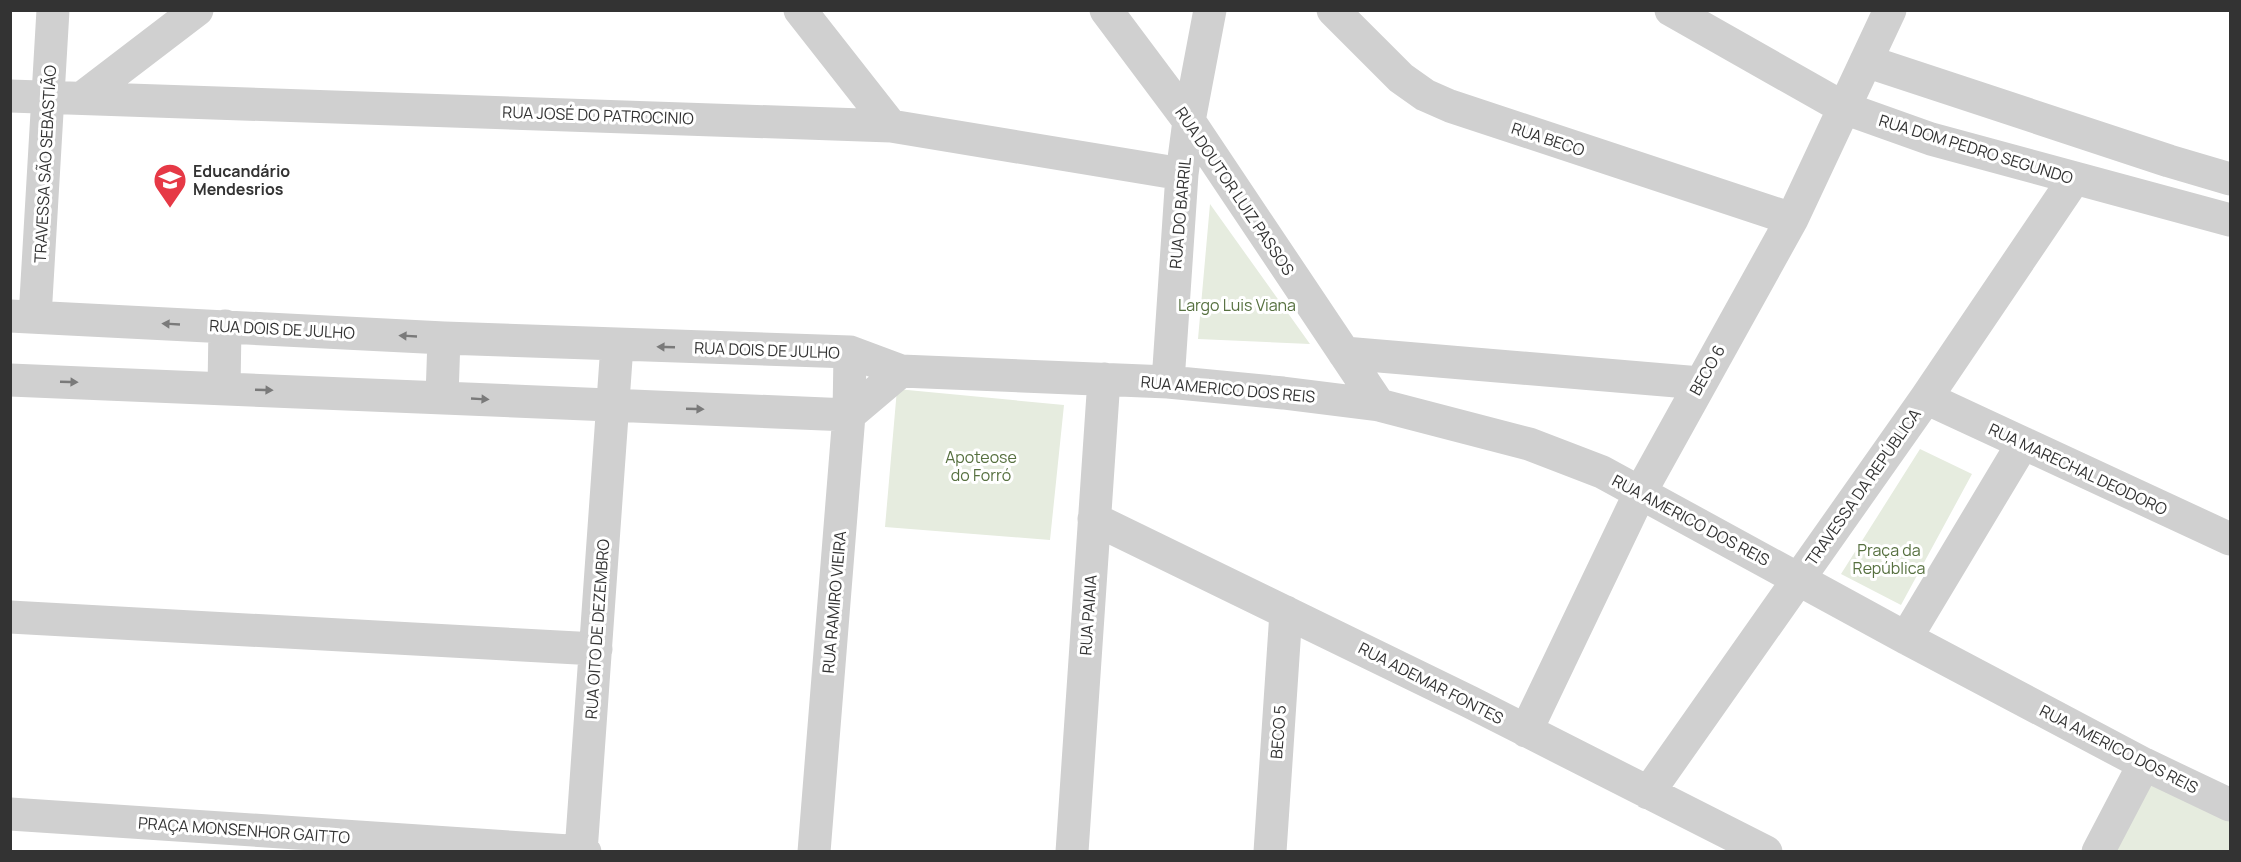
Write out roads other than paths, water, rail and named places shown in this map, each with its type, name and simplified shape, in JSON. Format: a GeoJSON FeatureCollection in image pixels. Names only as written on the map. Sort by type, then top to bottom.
{"type":"FeatureCollection","features":[{"type":"Feature","properties":{"kind":"street","name":"TRAVESSA SÃO SEBASTIÃO"},"geometry":{"type":"LineString","coordinates":[[23,317],[49,97],[53,10]]}},
{"type":"Feature","properties":{"kind":"street"},"geometry":{"type":"LineString","coordinates":[[83,97],[197,10]]}},
{"type":"Feature","properties":{"kind":"street"},"geometry":{"type":"LineString","coordinates":[[800,10],[891,126]]}},
{"type":"Feature","properties":{"kind":"street","name":"RUA DOUTOR LUIZ PASSOS"},"geometry":{"type":"LineString","coordinates":[[1106,10],[1189,121],[1379,405]]}},
{"type":"Feature","properties":{"kind":"street","name":"RUA DO BARRIL"},"geometry":{"type":"LineString","coordinates":[[1168,382],[1182,174],[1189,121],[1210,10]]}},
{"type":"Feature","properties":{"kind":"street","name":"RUA BECO"},"geometry":{"type":"LineString","coordinates":[[1333,10],[1401,78],[1425,95],[1450,106],[1792,219]]}},
{"type":"Feature","properties":{"kind":"street","name":"RUA DOM PEDRO SEGUNDO"},"geometry":{"type":"LineString","coordinates":[[1671,10],[1844,108],[1931,139],[2230,220]]}},
{"type":"Feature","properties":{"kind":"street","name":"BECO 6"},"geometry":{"type":"LineString","coordinates":[[1526,731],[1640,493],[1792,219],[1890,10]]}},
{"type":"Feature","properties":{"kind":"street"},"geometry":{"type":"LineString","coordinates":[[1866,61],[2230,179]]}},
{"type":"Feature","properties":{"kind":"street","name":"RUA JOSÉ DO PATROCINIO"},"geometry":{"type":"LineString","coordinates":[[10,96],[891,126],[1182,174]]}},
{"type":"Feature","properties":{"kind":"street","name":"TRAVESSA DA REPÚBLICA"},"geometry":{"type":"LineString","coordinates":[[1648,793],[1926,398],[2073,179]]}},
{"type":"Feature","properties":{"kind":"street","name":"RUA DOIS DE JULHO"},"geometry":{"type":"LineString","coordinates":[[23,317],[444,338],[850,352],[902,371]]}},
{"type":"Feature","properties":{"kind":"street"},"geometry":{"type":"LineString","coordinates":[[224,389],[225,326]]}},
{"type":"Feature","properties":{"kind":"street"},"geometry":{"type":"LineString","coordinates":[[442,397],[444,338]]}},
{"type":"Feature","properties":{"kind":"street","name":"RUA OITO DE DEZEMBRO"},"geometry":{"type":"LineString","coordinates":[[583,851],[617,345]]}},
{"type":"Feature","properties":{"kind":"street","name":"RUA RAMIRO VIEIRA"},"geometry":{"type":"LineString","coordinates":[[814,852],[849,415],[850,352]]}},
{"type":"Feature","properties":{"kind":"street"},"geometry":{"type":"LineString","coordinates":[[1344,353],[1700,383]]}},
{"type":"Feature","properties":{"kind":"street"},"geometry":{"type":"LineString","coordinates":[[10,380],[849,415],[902,371],[1104,379]]}},
{"type":"Feature","properties":{"kind":"street","name":"RUA AMERICO DOS REIS"},"geometry":{"type":"LineString","coordinates":[[1104,379],[1168,382],[1379,405],[1529,444],[1602,472],[1906,638],[2144,764],[2230,805]]}},
{"type":"Feature","properties":{"kind":"street","name":"RUA PAIAIA"},"geometry":{"type":"LineString","coordinates":[[1072,852],[1104,379]]}},
{"type":"Feature","properties":{"kind":"street","name":"RUA MARECHAL DEODORO"},"geometry":{"type":"LineString","coordinates":[[1926,398],[2230,539]]}},
{"type":"Feature","properties":{"kind":"street"},"geometry":{"type":"LineString","coordinates":[[1906,638],[2024,443]]}},
{"type":"Feature","properties":{"kind":"street","name":"RUA ADEMAR FONTES"},"geometry":{"type":"LineString","coordinates":[[1094,519],[1287,612],[1759,850]]}},
{"type":"Feature","properties":{"kind":"street","name":"BECO 5"},"geometry":{"type":"LineString","coordinates":[[1270,852],[1287,612]]}},
{"type":"Feature","properties":{"kind":"street"},"geometry":{"type":"LineString","coordinates":[[10,617],[596,650]]}},
{"type":"Feature","properties":{"kind":"street"},"geometry":{"type":"LineString","coordinates":[[2098,852],[2144,764]]}},
{"type":"Feature","properties":{"kind":"street","name":"PRAÇA MONSENHOR GAITTO"},"geometry":{"type":"LineString","coordinates":[[10,814],[583,851]]}},
{"type":"Feature","properties":{"kind":"place","name":"Educandário Mendesrios"},"geometry":{"type":"Point","coordinates":[170,209]}},
{"type":"Feature","properties":{"kind":"park label","name":"Largo Luis Viana"},"geometry":{"type":"Point","coordinates":[1237,305]}},
{"type":"Feature","properties":{"kind":"park label","name":"Apoteose do Forró"},"geometry":{"type":"Point","coordinates":[981,466]}},
{"type":"Feature","properties":{"kind":"park label","name":"Praça da República"},"geometry":{"type":"Point","coordinates":[1889,559]}}]}
